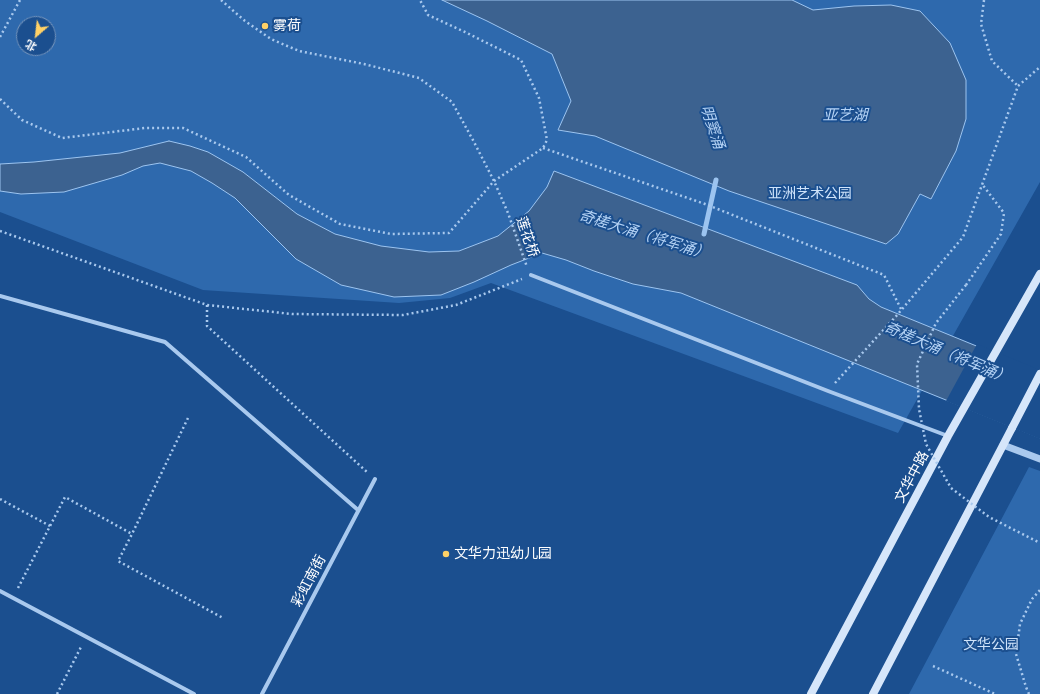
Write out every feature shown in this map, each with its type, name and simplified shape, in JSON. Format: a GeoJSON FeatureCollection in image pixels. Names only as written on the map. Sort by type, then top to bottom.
{"type":"FeatureCollection","features":[{"type":"Feature","properties":{"kind":"main road","name":"文华中路"},"geometry":{"type":"LineString","coordinates":[[811,694],[948,436],[1040,274]]}},
{"type":"Feature","properties":{"kind":"main road"},"geometry":{"type":"LineString","coordinates":[[873,694],[1040,374]]}},
{"type":"Feature","properties":{"kind":"street"},"geometry":{"type":"LineString","coordinates":[[531,275],[828,391],[948,436]]}},
{"type":"Feature","properties":{"kind":"street"},"geometry":{"type":"LineString","coordinates":[[0,296],[165,342],[358,510]]}},
{"type":"Feature","properties":{"kind":"street"},"geometry":{"type":"LineString","coordinates":[[1003,445],[1040,459]]}},
{"type":"Feature","properties":{"kind":"street","name":"彩虹南街"},"geometry":{"type":"LineString","coordinates":[[262,694],[375,479]]}},
{"type":"Feature","properties":{"kind":"street"},"geometry":{"type":"LineString","coordinates":[[0,591],[194,694]]}},
{"type":"Feature","properties":{"kind":"path"},"geometry":{"type":"LineString","coordinates":[[0,37],[20,0]]}},
{"type":"Feature","properties":{"kind":"path","name":"莲花桥"},"geometry":{"type":"LineString","coordinates":[[221,0],[245,21],[271,40],[299,52],[364,64],[419,78],[452,102],[494,181],[508,213],[527,268]]}},
{"type":"Feature","properties":{"kind":"path"},"geometry":{"type":"LineString","coordinates":[[0,99],[22,120],[62,138],[145,128],[183,128],[246,157],[289,195],[340,224],[391,234],[449,233],[494,181],[543,148],[547,140],[539,98],[522,60],[428,15],[420,0]]}},
{"type":"Feature","properties":{"kind":"path"},"geometry":{"type":"LineString","coordinates":[[984,0],[981,24],[992,61],[1018,86]]}},
{"type":"Feature","properties":{"kind":"path"},"geometry":{"type":"LineString","coordinates":[[828,391],[898,314],[963,237],[1018,86],[1040,67]]}},
{"type":"Feature","properties":{"kind":"path"},"geometry":{"type":"LineString","coordinates":[[543,148],[705,204],[884,275],[901,310]]}},
{"type":"Feature","properties":{"kind":"path"},"geometry":{"type":"LineString","coordinates":[[982,184],[1004,213],[1001,234],[966,285],[936,323],[917,364],[919,409],[926,444],[951,488],[989,518],[1040,543]]}},
{"type":"Feature","properties":{"kind":"path"},"geometry":{"type":"LineString","coordinates":[[0,231],[207,305],[292,314],[403,315],[456,305],[531,275]]}},
{"type":"Feature","properties":{"kind":"path"},"geometry":{"type":"LineString","coordinates":[[207,305],[207,326],[375,479]]}},
{"type":"Feature","properties":{"kind":"path"},"geometry":{"type":"LineString","coordinates":[[188,418],[118,561],[223,618]]}},
{"type":"Feature","properties":{"kind":"path"},"geometry":{"type":"LineString","coordinates":[[13,598],[65,497],[132,534]]}},
{"type":"Feature","properties":{"kind":"path"},"geometry":{"type":"LineString","coordinates":[[0,499],[50,526]]}},
{"type":"Feature","properties":{"kind":"path"},"geometry":{"type":"LineString","coordinates":[[1029,694],[1016,654],[1020,624],[1032,600],[1040,590]]}},
{"type":"Feature","properties":{"kind":"path"},"geometry":{"type":"LineString","coordinates":[[57,694],[86,637]]}},
{"type":"Feature","properties":{"kind":"path"},"geometry":{"type":"LineString","coordinates":[[933,666],[996,694]]}},
{"type":"Feature","properties":{"kind":"green space","name":"亚洲艺术公园"},"geometry":{"type":"Polygon","coordinates":[[[0,0],[1040,0],[1040,182],[898,433],[491,283],[450,298],[399,303],[203,290],[0,212],[0,0]]]}},
{"type":"Feature","properties":{"kind":"green space","name":"文华公园"},"geometry":{"type":"Polygon","coordinates":[[[1029,467],[1040,471],[1040,694],[909,694],[1029,467]]]}},
{"type":"Feature","properties":{"kind":"water","name":"亚艺湖"},"geometry":{"type":"Polygon","coordinates":[[[442,0],[792,0],[813,10],[854,6],[891,5],[920,11],[950,43],[966,80],[966,119],[956,151],[931,199],[920,194],[898,234],[886,244],[729,191],[595,136],[558,130],[571,101],[552,54],[442,0]]]}},
{"type":"Feature","properties":{"kind":"water","name":"奇槎大涌（将军涌）"},"geometry":{"type":"Polygon","coordinates":[[[169,141],[208,152],[243,172],[297,214],[335,234],[381,246],[429,252],[459,251],[498,236],[529,211],[547,187],[554,171],[857,285],[869,299],[881,307],[1040,372],[1040,438],[681,293],[633,284],[542,253],[441,295],[394,297],[341,285],[296,259],[235,198],[191,171],[160,163],[143,166],[122,175],[64,192],[21,194],[0,191],[0,164],[120,153],[169,141]]]}},
{"type":"Feature","properties":{"kind":"pier"},"geometry":{"type":"Polygon","coordinates":[[[977,344],[1040,370],[1040,439],[946,401],[977,344]]]}},
{"type":"Feature","properties":{"kind":"waterway","name":"明窦涌"},"geometry":{"type":"LineString","coordinates":[[704,234],[716,180]]}},
{"type":"Feature","properties":{"kind":"place","name":"雾荷"},"geometry":{"type":"Point","coordinates":[265,26]}},
{"type":"Feature","properties":{"kind":"place","name":"文华力迅幼儿园"},"geometry":{"type":"Point","coordinates":[446,554]}}]}
